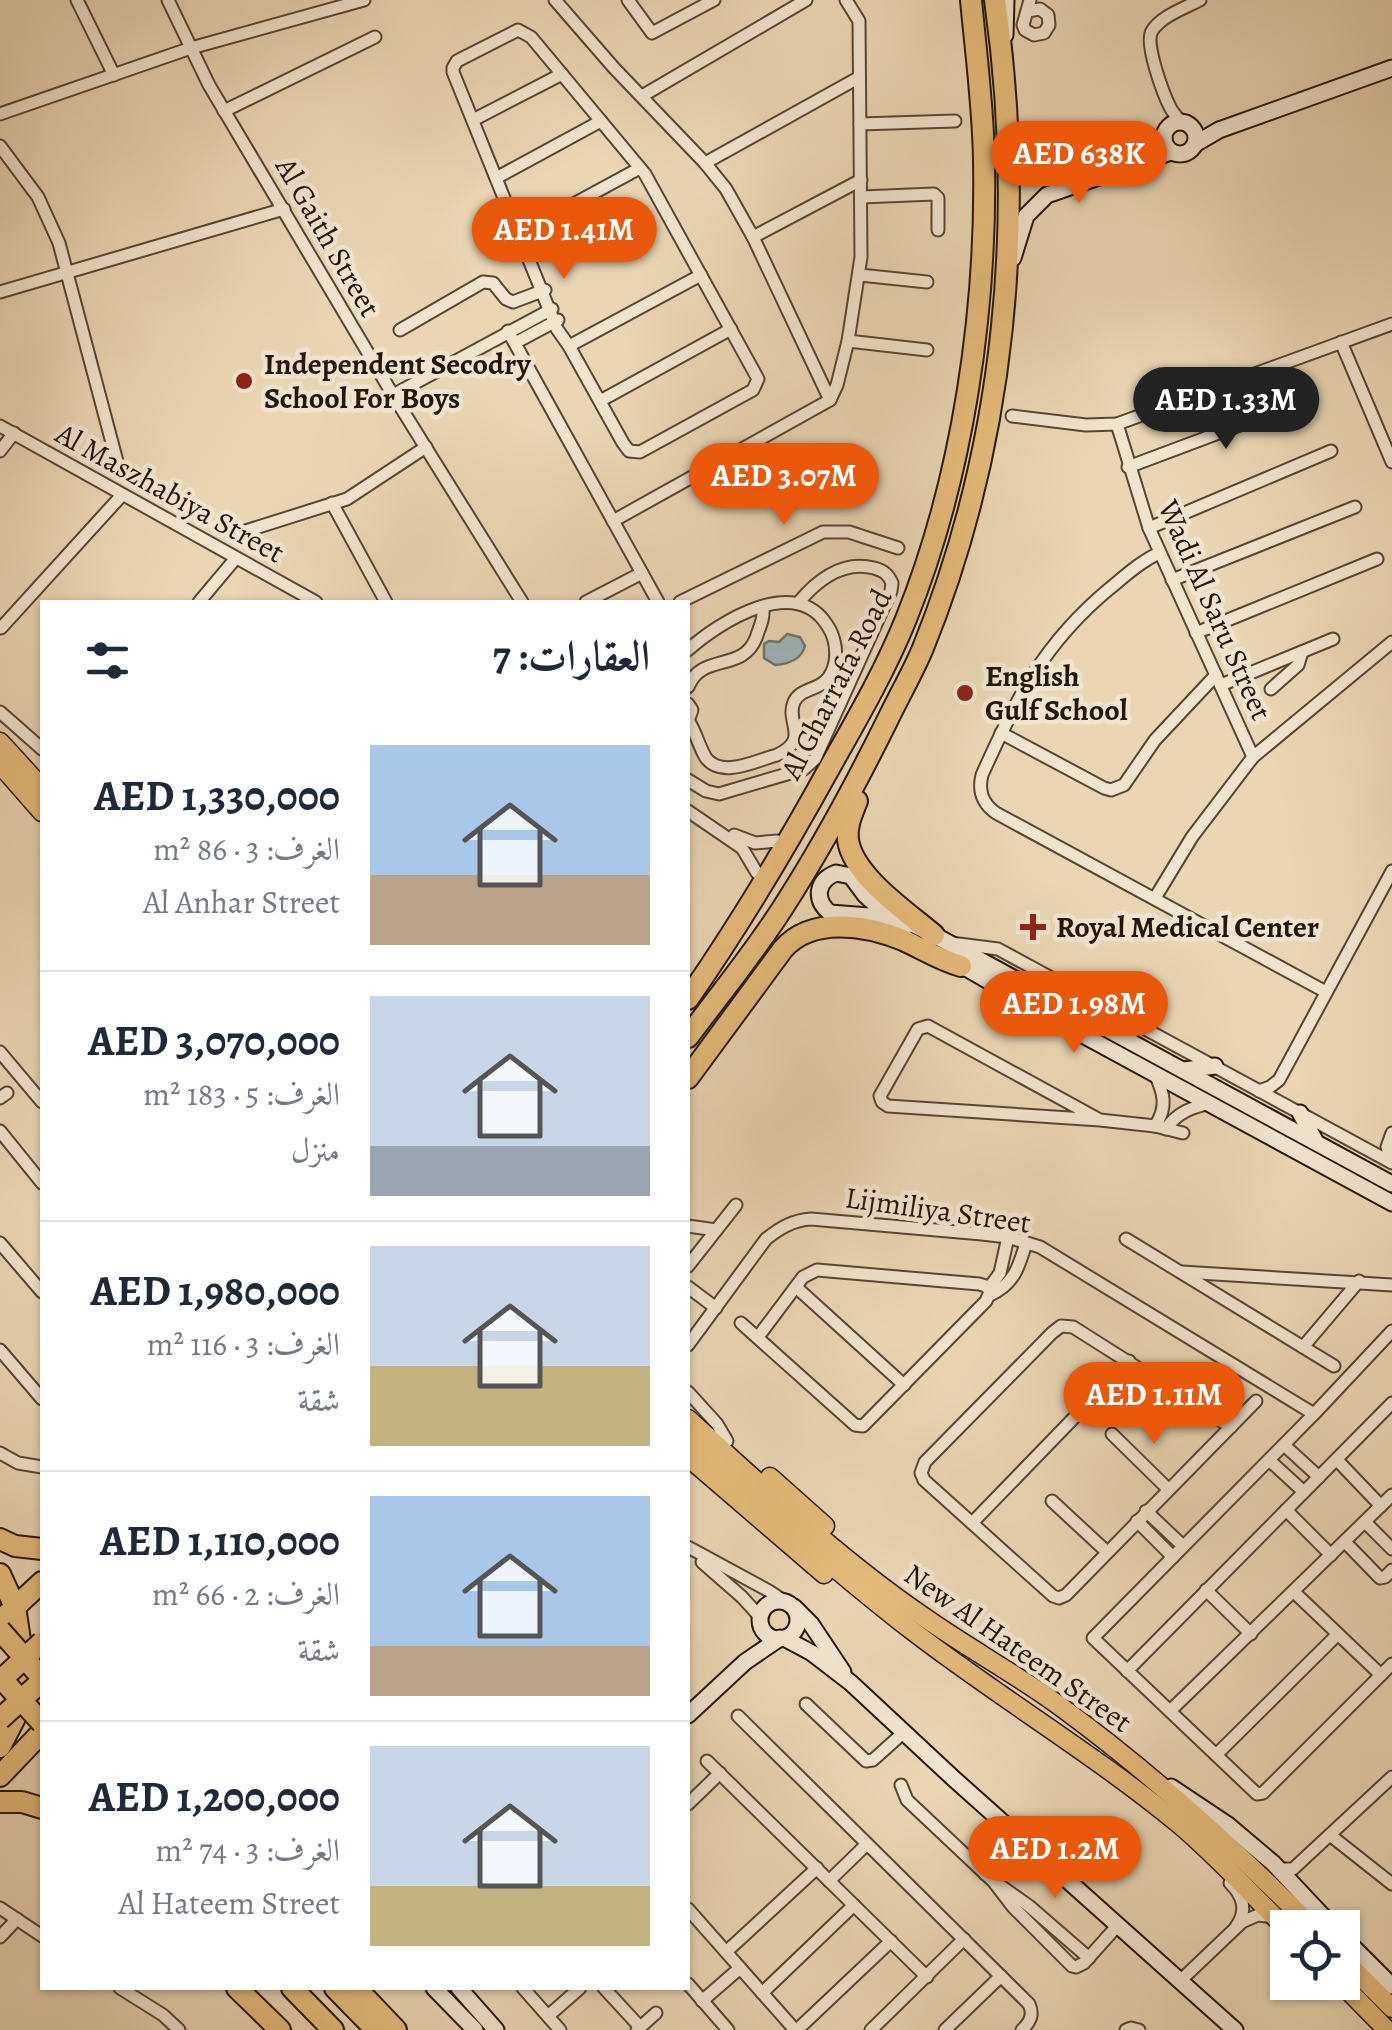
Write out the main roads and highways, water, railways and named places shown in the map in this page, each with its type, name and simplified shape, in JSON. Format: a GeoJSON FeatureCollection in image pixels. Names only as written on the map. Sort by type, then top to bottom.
{"type":"FeatureCollection","features":[{"type":"Feature","properties":{"kind":"highway","name":"Al Gharrafa Road"},"geometry":{"type":"LineString","coordinates":[[690,1034],[739,972],[806,870],[874,747],[921,652],[958,547],[984,451],[1007,281],[1003,59],[995,0]]}},
{"type":"Feature","properties":{"kind":"highway","name":"Al Gharrafa Road"},"geometry":{"type":"LineString","coordinates":[[690,997],[773,871],[872,692],[906,618],[935,532],[961,426],[977,312],[984,155],[971,3]]}},
{"type":"Feature","properties":{"kind":"highway"},"geometry":{"type":"LineString","coordinates":[[874,747],[866,781],[848,826],[848,843],[864,873],[942,938]]}},
{"type":"Feature","properties":{"kind":"highway"},"geometry":{"type":"LineString","coordinates":[[690,975],[716,943],[756,873],[834,760]]}},
{"type":"Feature","properties":{"kind":"highway"},"geometry":{"type":"LineString","coordinates":[[690,1075],[782,948],[800,934],[826,928],[872,930],[961,966]]}},
{"type":"Feature","properties":{"kind":"highway"},"geometry":{"type":"LineString","coordinates":[[690,1058],[739,972]]}},
{"type":"Feature","properties":{"kind":"highway"},"geometry":{"type":"LineString","coordinates":[[0,1540],[40,1549]]}},
{"type":"Feature","properties":{"kind":"highway"},"geometry":{"type":"LineString","coordinates":[[0,1574],[7,1614],[21,1642],[18,1680]]}},
{"type":"Feature","properties":{"kind":"highway"},"geometry":{"type":"LineString","coordinates":[[7,1614],[40,1584]]}},
{"type":"Feature","properties":{"kind":"highway"},"geometry":{"type":"LineString","coordinates":[[0,1630],[18,1680],[40,1719]]}},
{"type":"Feature","properties":{"kind":"highway"},"geometry":{"type":"LineString","coordinates":[[0,1747],[18,1680],[40,1645]]}},
{"type":"Feature","properties":{"kind":"highway"},"geometry":{"type":"LineString","coordinates":[[6,1714],[40,1715]]}},
{"type":"Feature","properties":{"kind":"highway"},"geometry":{"type":"LineString","coordinates":[[0,1776],[40,1734]]}},
{"type":"Feature","properties":{"kind":"highway"},"geometry":{"type":"LineString","coordinates":[[0,1802],[40,1807]]}},
{"type":"Feature","properties":{"kind":"highway"},"geometry":{"type":"LineString","coordinates":[[238,1990],[280,2030]]}},
{"type":"Feature","properties":{"kind":"highway"},"geometry":{"type":"LineString","coordinates":[[294,1990],[333,2030]]}},
{"type":"Feature","properties":{"kind":"highway"},"geometry":{"type":"LineString","coordinates":[[337,1990],[376,2030]]}},
{"type":"Feature","properties":{"kind":"highway"},"geometry":{"type":"LineString","coordinates":[[358,1990],[396,2030]]}},
{"type":"Feature","properties":{"kind":"main road"},"geometry":{"type":"LineString","coordinates":[[0,742],[40,786]]}},
{"type":"Feature","properties":{"kind":"main road"},"geometry":{"type":"LineString","coordinates":[[0,764],[40,810]]}},
{"type":"Feature","properties":{"kind":"main road"},"geometry":{"type":"LineString","coordinates":[[690,1408],[798,1500],[916,1622]]}},
{"type":"Feature","properties":{"kind":"main road","name":"New Al Hateem Street"},"geometry":{"type":"LineString","coordinates":[[690,1421],[988,1688],[1112,1772],[1182,1827],[1270,1912]]}},
{"type":"Feature","properties":{"kind":"main road","name":"New Al Hateem Street"},"geometry":{"type":"LineString","coordinates":[[690,1442],[818,1555],[916,1622],[1060,1706],[1192,1811],[1295,1910]]}},
{"type":"Feature","properties":{"kind":"main road"},"geometry":{"type":"LineString","coordinates":[[690,1459],[812,1565],[878,1614],[893,1624],[916,1622]]}},
{"type":"Feature","properties":{"kind":"main road"},"geometry":{"type":"LineString","coordinates":[[1360,1976],[1392,2008]]}},
{"type":"Feature","properties":{"kind":"main road"},"geometry":{"type":"LineString","coordinates":[[1358,2000],[1387,2030]]}},
{"type":"Feature","properties":{"kind":"water"},"geometry":{"type":"Polygon","coordinates":[[[787,634],[800,637],[805,646],[801,655],[775,665],[764,658],[764,644],[779,642],[787,634]]]}},
{"type":"Feature","properties":{"kind":"place","name":"Independent Secodry School For Boys"},"geometry":{"type":"Point","coordinates":[244,381]}},
{"type":"Feature","properties":{"kind":"place","name":"English Gulf School"},"geometry":{"type":"Point","coordinates":[965,693]}},
{"type":"Feature","properties":{"kind":"place","name":"Royal Medical Center"},"geometry":{"type":"Point","coordinates":[1033,927]}}]}
